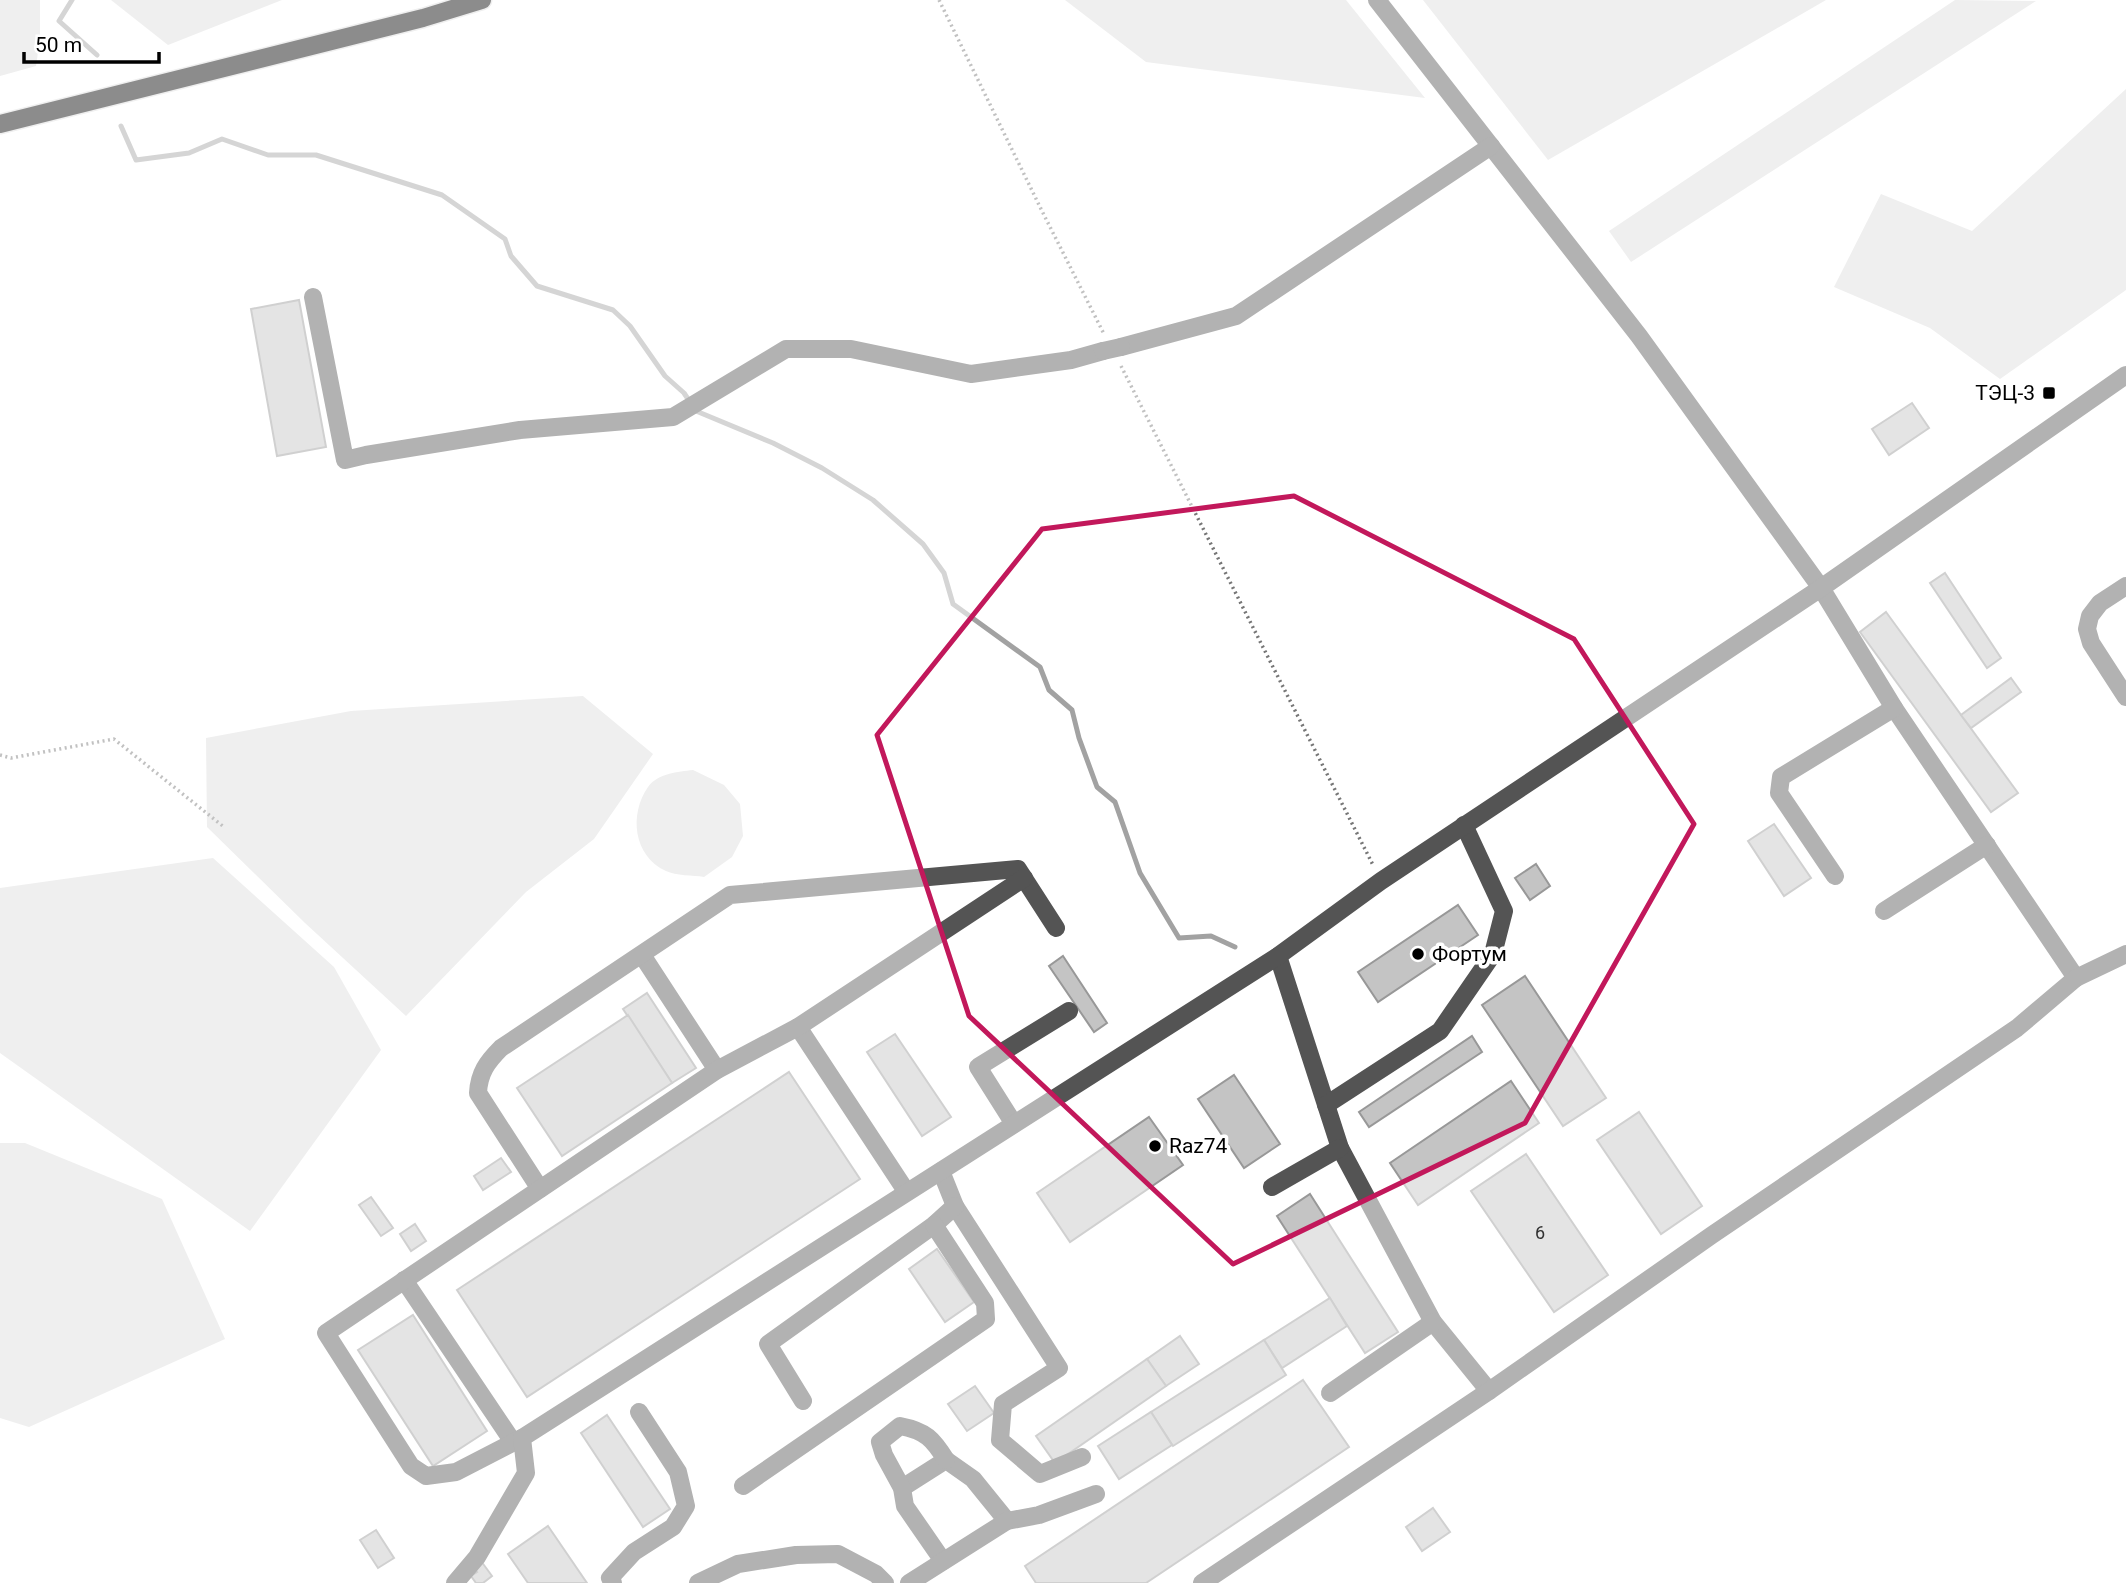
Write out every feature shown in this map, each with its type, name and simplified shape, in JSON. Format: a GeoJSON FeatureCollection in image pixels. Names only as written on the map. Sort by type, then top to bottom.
{"type":"FeatureCollection","features":[{"type":"Feature","properties":{"kind":"main road"},"geometry":{"type":"LineString","coordinates":[[0,124],[423,18],[482,0]]}},
{"type":"Feature","properties":{"kind":"street"},"geometry":{"type":"LineString","coordinates":[[1377,0],[1639,336],[1821,588],[1894,708],[2076,978]]}},
{"type":"Feature","properties":{"kind":"street"},"geometry":{"type":"LineString","coordinates":[[313,297],[345,460],[520,430],[673,417],[786,349],[851,349],[971,374],[1070,360],[1236,316],[1491,146]]}},
{"type":"Feature","properties":{"kind":"street"},"geometry":{"type":"LineString","coordinates":[[1024,878],[798,1027],[717,1070],[326,1333],[411,1466],[426,1476],[456,1472],[518,1440],[941,1171],[1278,956],[1381,881],[1821,588],[2126,374]]}},
{"type":"Feature","properties":{"kind":"street"},"geometry":{"type":"LineString","coordinates":[[2126,586],[2100,603],[2090,615],[2087,629],[2091,643],[2126,697]]}},
{"type":"Feature","properties":{"kind":"street"},"geometry":{"type":"LineString","coordinates":[[1835,876],[1779,793],[1781,777],[1894,708]]}},
{"type":"Feature","properties":{"kind":"street"},"geometry":{"type":"LineString","coordinates":[[1326,1105],[1440,1031],[1493,954],[1504,911],[1464,825]]}},
{"type":"Feature","properties":{"kind":"street"},"geometry":{"type":"LineString","coordinates":[[1884,911],[1987,845]]}},
{"type":"Feature","properties":{"kind":"street"},"geometry":{"type":"LineString","coordinates":[[540,1189],[478,1093],[479,1078],[488,1062],[501,1048],[730,895],[1018,869],[1056,928]]}},
{"type":"Feature","properties":{"kind":"street"},"geometry":{"type":"LineString","coordinates":[[1202,1583],[1489,1391],[1712,1235],[2017,1028],[2076,978],[2126,954]]}},
{"type":"Feature","properties":{"kind":"street"},"geometry":{"type":"LineString","coordinates":[[642,955],[717,1070]]}},
{"type":"Feature","properties":{"kind":"street"},"geometry":{"type":"LineString","coordinates":[[1278,956],[1340,1148],[1433,1322],[1489,1391]]}},
{"type":"Feature","properties":{"kind":"street"},"geometry":{"type":"LineString","coordinates":[[1014,1124],[978,1067],[1069,1011]]}},
{"type":"Feature","properties":{"kind":"street"},"geometry":{"type":"LineString","coordinates":[[798,1027],[906,1191]]}},
{"type":"Feature","properties":{"kind":"street"},"geometry":{"type":"LineString","coordinates":[[1272,1187],[1340,1148]]}},
{"type":"Feature","properties":{"kind":"street"},"geometry":{"type":"LineString","coordinates":[[941,1171],[955,1206],[1059,1368],[1003,1404],[1000,1440],[1040,1474],[1082,1457]]}},
{"type":"Feature","properties":{"kind":"street"},"geometry":{"type":"LineString","coordinates":[[803,1401],[768,1344],[934,1225],[955,1206]]}},
{"type":"Feature","properties":{"kind":"street"},"geometry":{"type":"LineString","coordinates":[[743,1486],[986,1319],[985,1303],[934,1225]]}},
{"type":"Feature","properties":{"kind":"street"},"geometry":{"type":"LineString","coordinates":[[404,1280],[518,1440],[526,1473],[477,1557],[454,1583]]}},
{"type":"Feature","properties":{"kind":"street"},"geometry":{"type":"LineString","coordinates":[[1330,1393],[1433,1322]]}},
{"type":"Feature","properties":{"kind":"street"},"geometry":{"type":"LineString","coordinates":[[613,1583],[610,1578],[634,1552],[673,1527],[686,1506],[678,1472],[639,1412]]}},
{"type":"Feature","properties":{"kind":"street"},"geometry":{"type":"LineString","coordinates":[[943,1561],[905,1506],[902,1488],[884,1455],[880,1442],[900,1426],[919,1430],[935,1442],[946,1460],[973,1479],[1007,1521]]}},
{"type":"Feature","properties":{"kind":"street"},"geometry":{"type":"LineString","coordinates":[[902,1488],[946,1460]]}},
{"type":"Feature","properties":{"kind":"street"},"geometry":{"type":"LineString","coordinates":[[909,1583],[1007,1521],[1040,1515],[1097,1494]]}},
{"type":"Feature","properties":{"kind":"street"},"geometry":{"type":"LineString","coordinates":[[698,1583],[738,1564],[796,1555],[838,1553],[876,1574],[885,1583]]}},
{"type":"Feature","properties":{"kind":"path"},"geometry":{"type":"LineString","coordinates":[[939,0],[1111,348],[1381,881]]}},
{"type":"Feature","properties":{"kind":"path"},"geometry":{"type":"LineString","coordinates":[[0,755],[11,758],[114,739],[224,827]]}},
{"type":"Feature","properties":{"kind":"highlighted area"},"geometry":{"type":"Polygon","coordinates":[[[1294,496],[1574,639],[1694,824],[1525,1123],[1233,1264],[969,1016],[877,735],[1042,529],[1294,496]]]}},
{"type":"Feature","properties":{"kind":"shaded area"},"geometry":{"type":"Polygon","coordinates":[[[0,0],[40,0],[40,38],[36,66],[0,76],[0,0]]]}},
{"type":"Feature","properties":{"kind":"shaded area"},"geometry":{"type":"Polygon","coordinates":[[[111,0],[282,0],[168,45],[111,0]]]}},
{"type":"Feature","properties":{"kind":"shaded area"},"geometry":{"type":"Polygon","coordinates":[[[1065,0],[1346,0],[1425,98],[1146,62],[1065,0]]]}},
{"type":"Feature","properties":{"kind":"shaded area"},"geometry":{"type":"Polygon","coordinates":[[[1423,0],[1826,0],[1548,160],[1423,0]]]}},
{"type":"Feature","properties":{"kind":"shaded area"},"geometry":{"type":"Polygon","coordinates":[[[1955,0],[2036,1],[1631,262],[1609,231],[1955,0]]]}},
{"type":"Feature","properties":{"kind":"shaded area"},"geometry":{"type":"Polygon","coordinates":[[[2126,89],[2126,290],[2000,379],[1930,328],[1834,287],[1881,194],[1972,231],[2126,89]]]}},
{"type":"Feature","properties":{"kind":"shaded area"},"geometry":{"type":"Polygon","coordinates":[[[583,696],[653,754],[594,839],[526,892],[406,1016],[305,923],[207,827],[206,738],[351,711],[583,696]]]}},
{"type":"Feature","properties":{"kind":"shaded area"},"geometry":{"type":"Polygon","coordinates":[[[693,770],[724,785],[740,804],[743,836],[732,857],[704,877],[670,873],[655,864],[641,845],[638,834],[638,809],[652,782],[663,776],[693,770]]]}},
{"type":"Feature","properties":{"kind":"shaded area"},"geometry":{"type":"Polygon","coordinates":[[[213,858],[334,967],[381,1050],[250,1231],[0,1053],[0,888],[213,858]]]}},
{"type":"Feature","properties":{"kind":"shaded area"},"geometry":{"type":"Polygon","coordinates":[[[0,1143],[25,1143],[162,1199],[225,1339],[29,1427],[0,1418],[0,1143]]]}},
{"type":"Feature","properties":{"kind":"building"},"geometry":{"type":"Polygon","coordinates":[[[299,300],[326,447],[277,456],[251,309],[299,300]]]}},
{"type":"Feature","properties":{"kind":"building"},"geometry":{"type":"Polygon","coordinates":[[[1912,403],[1929,428],[1889,455],[1872,429],[1912,403]]]}},
{"type":"Feature","properties":{"kind":"building"},"geometry":{"type":"Polygon","coordinates":[[[1945,573],[2001,658],[1987,668],[1930,583],[1945,573]]]}},
{"type":"Feature","properties":{"kind":"building"},"geometry":{"type":"Polygon","coordinates":[[[1886,612],[2018,793],[1991,812],[1860,632],[1886,612]]]}},
{"type":"Feature","properties":{"kind":"building"},"geometry":{"type":"Polygon","coordinates":[[[2011,678],[2021,692],[1971,728],[1961,715],[2011,678]]]}},
{"type":"Feature","properties":{"kind":"building"},"geometry":{"type":"Polygon","coordinates":[[[1774,824],[1811,878],[1784,896],[1748,841],[1774,824]]]}},
{"type":"Feature","properties":{"kind":"building"},"geometry":{"type":"Polygon","coordinates":[[[1536,864],[1550,886],[1530,900],[1515,878],[1536,864]]]}},
{"type":"Feature","properties":{"kind":"building","name":"Фортум"},"geometry":{"type":"Polygon","coordinates":[[[1458,905],[1478,935],[1378,1002],[1358,972],[1458,905]]]}},
{"type":"Feature","properties":{"kind":"building"},"geometry":{"type":"Polygon","coordinates":[[[1063,956],[1107,1023],[1094,1032],[1049,966],[1063,956]]]}},
{"type":"Feature","properties":{"kind":"building"},"geometry":{"type":"Polygon","coordinates":[[[1525,976],[1606,1098],[1563,1126],[1482,1005],[1525,976]]]}},
{"type":"Feature","properties":{"kind":"building"},"geometry":{"type":"Polygon","coordinates":[[[647,993],[696,1068],[672,1083],[623,1009],[647,993]]]}},
{"type":"Feature","properties":{"kind":"building"},"geometry":{"type":"Polygon","coordinates":[[[628,1015],[672,1083],[562,1156],[517,1088],[628,1015]]]}},
{"type":"Feature","properties":{"kind":"building"},"geometry":{"type":"Polygon","coordinates":[[[895,1034],[951,1117],[922,1136],[867,1052],[895,1034]]]}},
{"type":"Feature","properties":{"kind":"building"},"geometry":{"type":"Polygon","coordinates":[[[1472,1036],[1482,1052],[1369,1127],[1359,1112],[1472,1036]]]}},
{"type":"Feature","properties":{"kind":"building"},"geometry":{"type":"Polygon","coordinates":[[[789,1072],[860,1179],[527,1397],[457,1290],[789,1072]]]}},
{"type":"Feature","properties":{"kind":"building"},"geometry":{"type":"Polygon","coordinates":[[[1234,1075],[1280,1144],[1244,1168],[1198,1099],[1234,1075]]]}},
{"type":"Feature","properties":{"kind":"building"},"geometry":{"type":"Polygon","coordinates":[[[1511,1081],[1539,1123],[1418,1205],[1390,1163],[1511,1081]]]}},
{"type":"Feature","properties":{"kind":"building"},"geometry":{"type":"Polygon","coordinates":[[[1639,1112],[1702,1206],[1661,1234],[1597,1140],[1639,1112]]]}},
{"type":"Feature","properties":{"kind":"building"},"geometry":{"type":"Polygon","coordinates":[[[1149,1117],[1183,1165],[1070,1242],[1037,1193],[1149,1117]]]}},
{"type":"Feature","properties":{"kind":"building"},"geometry":{"type":"Polygon","coordinates":[[[1526,1154],[1608,1275],[1554,1312],[1471,1191],[1526,1154]]]}},
{"type":"Feature","properties":{"kind":"building"},"geometry":{"type":"Polygon","coordinates":[[[501,1158],[511,1172],[483,1190],[474,1176],[501,1158]]]}},
{"type":"Feature","properties":{"kind":"building"},"geometry":{"type":"Polygon","coordinates":[[[1310,1194],[1398,1332],[1365,1353],[1277,1216],[1310,1194]]]}},
{"type":"Feature","properties":{"kind":"building"},"geometry":{"type":"Polygon","coordinates":[[[371,1197],[393,1228],[381,1236],[359,1205],[371,1197]]]}},
{"type":"Feature","properties":{"kind":"building"},"geometry":{"type":"Polygon","coordinates":[[[415,1224],[426,1241],[411,1251],[400,1234],[415,1224]]]}},
{"type":"Feature","properties":{"kind":"building"},"geometry":{"type":"Polygon","coordinates":[[[937,1249],[974,1302],[945,1322],[909,1269],[937,1249]]]}},
{"type":"Feature","properties":{"kind":"building"},"geometry":{"type":"Polygon","coordinates":[[[1330,1298],[1347,1326],[1282,1368],[1264,1340],[1330,1298]]]}},
{"type":"Feature","properties":{"kind":"building"},"geometry":{"type":"Polygon","coordinates":[[[413,1315],[487,1431],[433,1466],[358,1350],[413,1315]]]}},
{"type":"Feature","properties":{"kind":"building"},"geometry":{"type":"Polygon","coordinates":[[[1180,1336],[1199,1364],[1166,1386],[1147,1359],[1180,1336]]]}},
{"type":"Feature","properties":{"kind":"building"},"geometry":{"type":"Polygon","coordinates":[[[1264,1340],[1286,1375],[1173,1446],[1151,1412],[1264,1340]]]}},
{"type":"Feature","properties":{"kind":"building"},"geometry":{"type":"Polygon","coordinates":[[[1147,1359],[1166,1386],[1055,1463],[1036,1436],[1147,1359]]]}},
{"type":"Feature","properties":{"kind":"building"},"geometry":{"type":"Polygon","coordinates":[[[1303,1380],[1349,1447],[1146,1583],[1036,1583],[1025,1566],[1303,1380]]]}},
{"type":"Feature","properties":{"kind":"building"},"geometry":{"type":"Polygon","coordinates":[[[975,1386],[994,1413],[967,1431],[948,1404],[975,1386]]]}},
{"type":"Feature","properties":{"kind":"building"},"geometry":{"type":"Polygon","coordinates":[[[1151,1412],[1172,1445],[1119,1479],[1098,1446],[1151,1412]]]}},
{"type":"Feature","properties":{"kind":"building"},"geometry":{"type":"Polygon","coordinates":[[[607,1415],[670,1509],[643,1527],[581,1433],[607,1415]]]}},
{"type":"Feature","properties":{"kind":"building"},"geometry":{"type":"Polygon","coordinates":[[[1433,1508],[1450,1532],[1422,1551],[1406,1527],[1433,1508]]]}},
{"type":"Feature","properties":{"kind":"building"},"geometry":{"type":"Polygon","coordinates":[[[548,1526],[587,1583],[528,1583],[508,1554],[548,1526]]]}},
{"type":"Feature","properties":{"kind":"building"},"geometry":{"type":"Polygon","coordinates":[[[376,1530],[394,1558],[378,1568],[360,1540],[376,1530]]]}},
{"type":"Feature","properties":{"kind":"building"},"geometry":{"type":"Polygon","coordinates":[[[481,1561],[492,1576],[483,1583],[476,1583],[471,1576],[477,1572],[473,1567],[481,1561]]]}},
{"type":"Feature","properties":{"kind":"waterway"},"geometry":{"type":"LineString","coordinates":[[72,0],[59,21],[97,55]]}},
{"type":"Feature","properties":{"kind":"waterway"},"geometry":{"type":"LineString","coordinates":[[121,126],[136,160],[189,153],[222,139],[268,155],[316,155],[442,195],[505,239],[511,256],[537,286],[613,310],[630,326],[665,376],[684,393],[696,411],[773,443],[822,468],[873,500],[923,544],[944,573],[953,604],[1040,667],[1049,690],[1072,710],[1097,787],[1115,802],[1140,873],[1179,938],[1211,936],[1235,947]]}},
{"type":"Feature","properties":{"kind":"place","name":"ТЭЦ-3"},"geometry":{"type":"Point","coordinates":[2049,393]}},
{"type":"Feature","properties":{"kind":"place","name":"Фортум"},"geometry":{"type":"Point","coordinates":[1418,954]}},
{"type":"Feature","properties":{"kind":"place","name":"Raz74"},"geometry":{"type":"Point","coordinates":[1155,1146]}}]}
